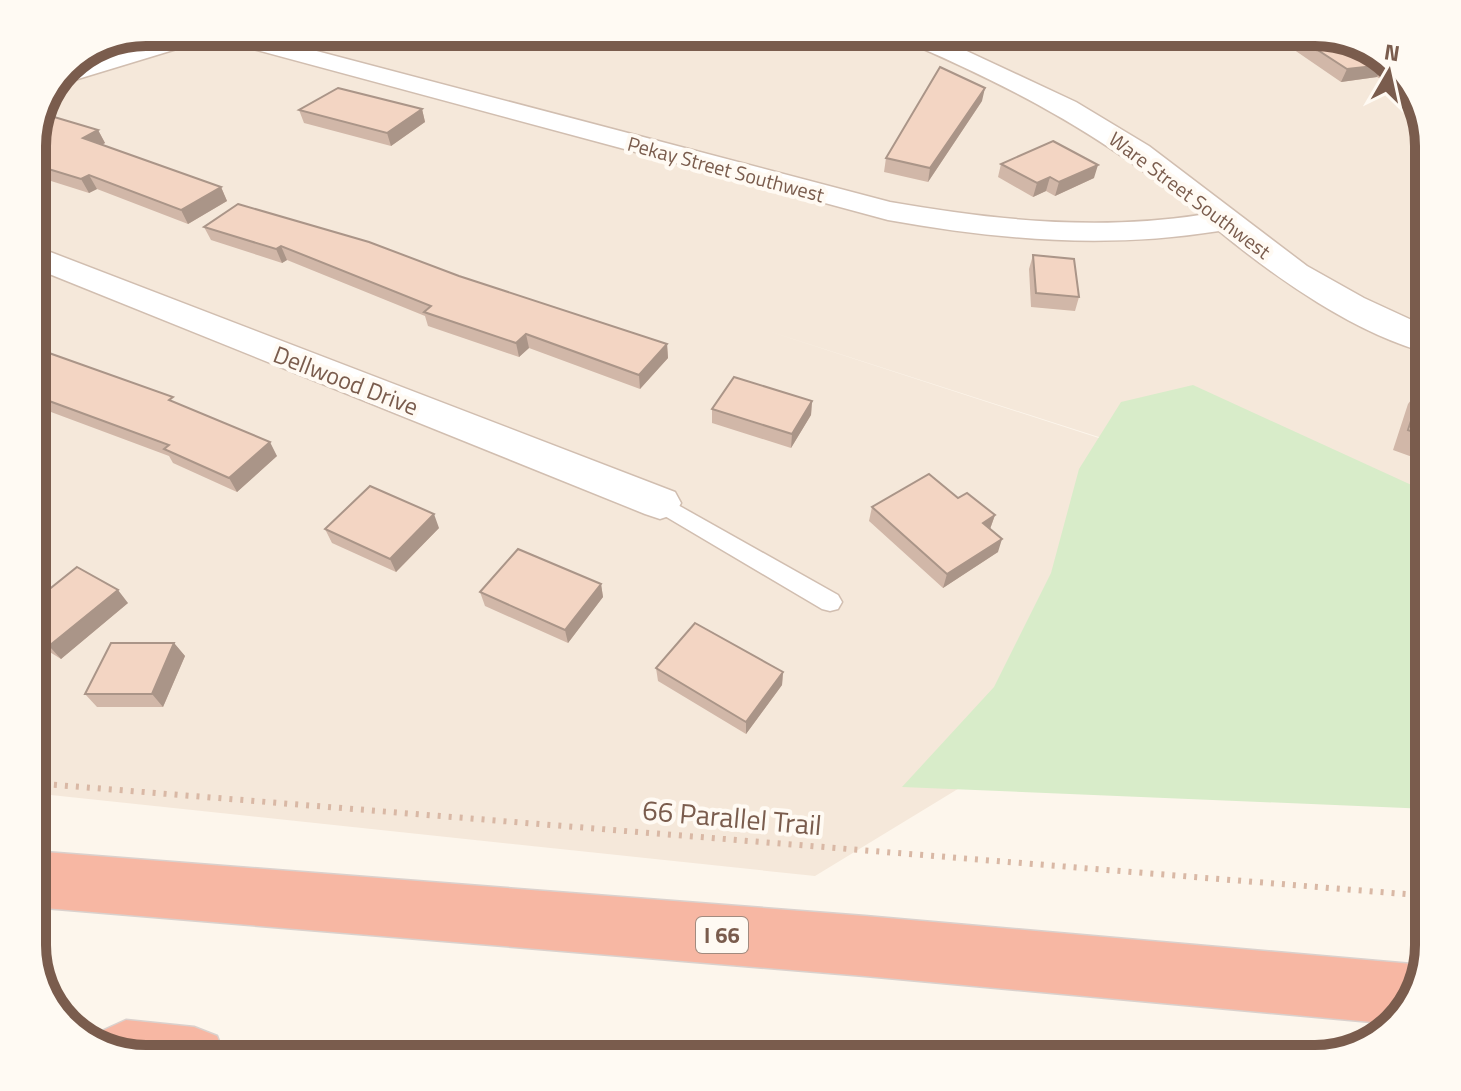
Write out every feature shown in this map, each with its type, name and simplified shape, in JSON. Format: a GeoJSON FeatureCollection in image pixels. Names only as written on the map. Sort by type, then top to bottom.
{"type":"FeatureCollection","features":[{"type":"Feature","properties":{"kind":"highway","name":"I 66"},"geometry":{"type":"LineString","coordinates":[[46,880],[850,945],[1402,994]]}},
{"type":"Feature","properties":{"kind":"street"},"geometry":{"type":"LineString","coordinates":[[78,73],[169,46]]}},
{"type":"Feature","properties":{"kind":"street","name":"Pekay Street Southwest"},"geometry":{"type":"LineString","coordinates":[[269,46],[888,211],[956,223],[1073,235],[1172,231],[1226,220]]}},
{"type":"Feature","properties":{"kind":"street","name":"Ware Street Southwest"},"geometry":{"type":"LineString","coordinates":[[938,46],[1078,113],[1176,179],[1279,262],[1328,293],[1415,335]]}},
{"type":"Feature","properties":{"kind":"street","name":"Dellwood Drive"},"geometry":{"type":"LineString","coordinates":[[46,261],[660,503]]}},
{"type":"Feature","properties":{"kind":"lane"},"geometry":{"type":"LineString","coordinates":[[660,503],[830,602]]}},
{"type":"Feature","properties":{"kind":"path","name":"66 Parallel Trail"},"geometry":{"type":"LineString","coordinates":[[46,784],[1415,895]]}},
{"type":"Feature","properties":{"kind":"shaded area"},"geometry":{"type":"Polygon","coordinates":[[[146,46],[1315,46],[1346,51],[1390,80],[1410,114],[1415,146],[1415,539],[734,320],[1383,530],[815,876],[46,794],[46,139],[56,102],[80,71],[114,51],[146,46]]]}},
{"type":"Feature","properties":{"kind":"green space"},"geometry":{"type":"Polygon","coordinates":[[[1193,385],[1415,487],[1415,808],[902,787],[994,687],[1051,573],[1079,469],[1121,402],[1193,385]]]}},
{"type":"Feature","properties":{"kind":"building"},"geometry":{"type":"Polygon","coordinates":[[[1312,46],[1347,51],[1375,66],[1347,69],[1312,46]]]}},
{"type":"Feature","properties":{"kind":"building"},"geometry":{"type":"Polygon","coordinates":[[[940,67],[985,88],[930,168],[886,158],[940,67]]]}},
{"type":"Feature","properties":{"kind":"building"},"geometry":{"type":"Polygon","coordinates":[[[338,88],[422,109],[387,133],[299,110],[338,88]]]}},
{"type":"Feature","properties":{"kind":"building"},"geometry":{"type":"Polygon","coordinates":[[[51,116],[98,130],[83,138],[221,187],[181,210],[89,175],[81,179],[46,168],[46,139],[51,116]]]}},
{"type":"Feature","properties":{"kind":"building"},"geometry":{"type":"Polygon","coordinates":[[[1053,141],[1098,165],[1059,182],[1050,177],[1037,183],[1001,164],[1053,141]]]}},
{"type":"Feature","properties":{"kind":"building"},"geometry":{"type":"Polygon","coordinates":[[[238,204],[369,242],[459,276],[667,344],[639,375],[526,334],[516,343],[424,312],[431,306],[281,246],[276,249],[204,227],[238,204]]]}},
{"type":"Feature","properties":{"kind":"building"},"geometry":{"type":"Polygon","coordinates":[[[1033,255],[1074,259],[1079,297],[1036,293],[1033,255]]]}},
{"type":"Feature","properties":{"kind":"building"},"geometry":{"type":"Polygon","coordinates":[[[46,352],[173,397],[169,400],[270,442],[229,478],[164,449],[169,445],[46,400],[46,352]]]}},
{"type":"Feature","properties":{"kind":"building"},"geometry":{"type":"Polygon","coordinates":[[[734,377],[812,401],[792,434],[712,409],[734,377]]]}},
{"type":"Feature","properties":{"kind":"building"},"geometry":{"type":"Polygon","coordinates":[[[1415,409],[1415,432],[1408,430],[1415,409]]]}},
{"type":"Feature","properties":{"kind":"building"},"geometry":{"type":"Polygon","coordinates":[[[929,474],[958,498],[967,493],[995,515],[983,523],[1002,539],[947,574],[872,507],[929,474]]]}},
{"type":"Feature","properties":{"kind":"building"},"geometry":{"type":"Polygon","coordinates":[[[370,486],[434,514],[390,559],[325,529],[370,486]]]}},
{"type":"Feature","properties":{"kind":"building"},"geometry":{"type":"Polygon","coordinates":[[[518,549],[601,584],[565,630],[480,592],[518,549]]]}},
{"type":"Feature","properties":{"kind":"building"},"geometry":{"type":"Polygon","coordinates":[[[77,567],[118,590],[49,646],[46,644],[47,591],[77,567]]]}},
{"type":"Feature","properties":{"kind":"building"},"geometry":{"type":"Polygon","coordinates":[[[695,623],[783,672],[746,722],[656,668],[695,623]]]}},
{"type":"Feature","properties":{"kind":"building"},"geometry":{"type":"Polygon","coordinates":[[[111,643],[174,643],[152,694],[85,694],[111,643]]]}}]}
